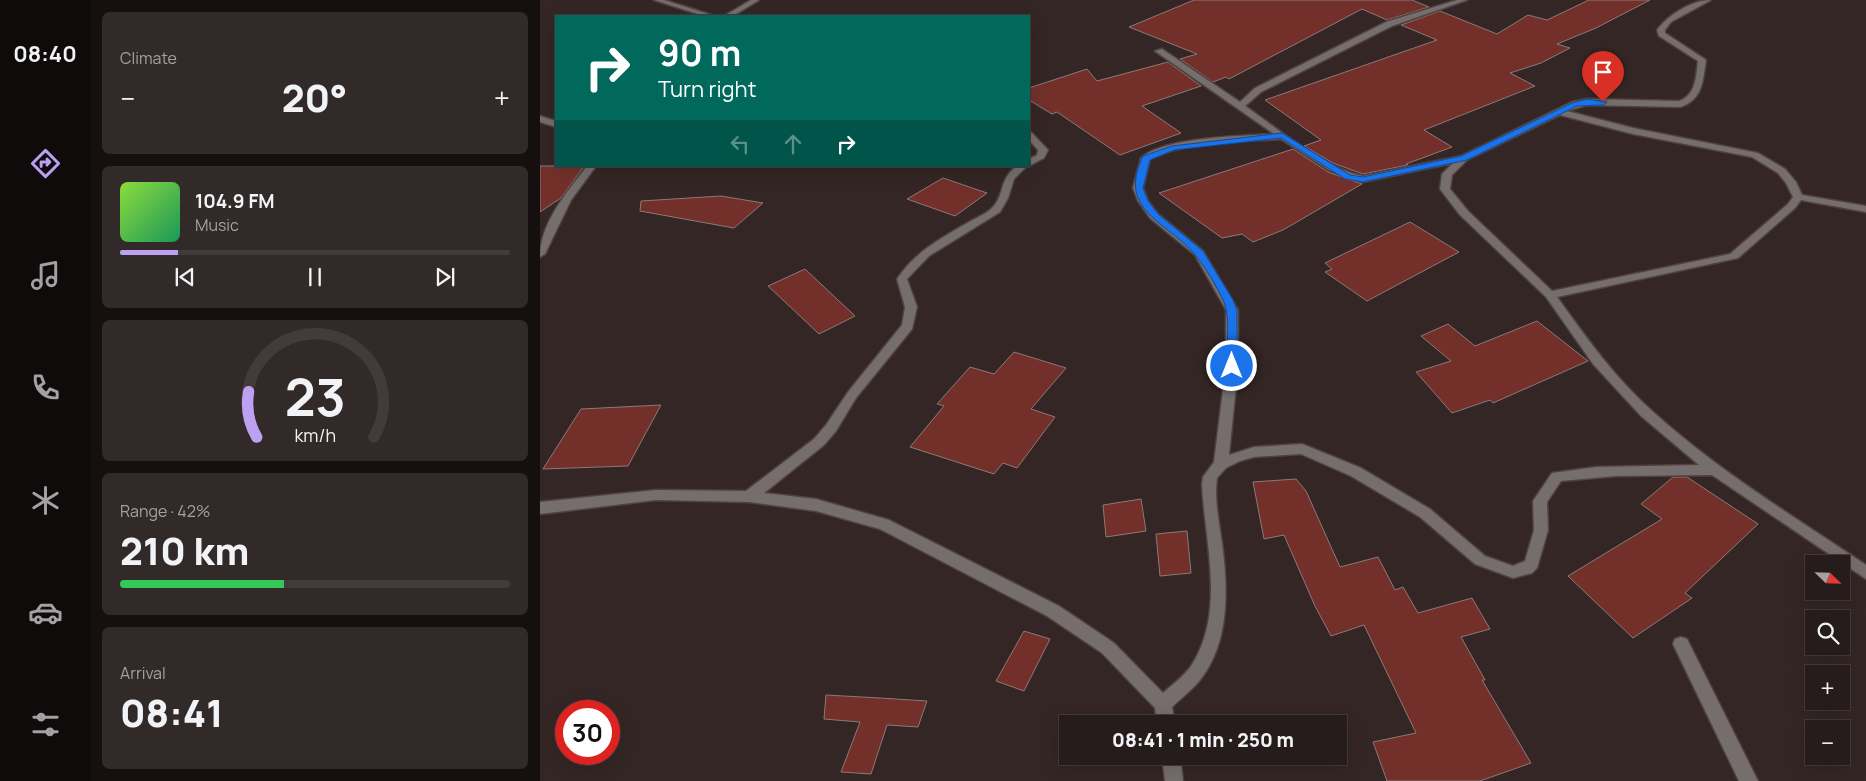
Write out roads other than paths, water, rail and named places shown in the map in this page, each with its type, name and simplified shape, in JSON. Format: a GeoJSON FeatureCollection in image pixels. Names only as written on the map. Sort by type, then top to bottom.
{"type":"FeatureCollection","features":[{"type":"Feature","properties":{"kind":"street"},"geometry":{"type":"LineString","coordinates":[[657,0],[708,15]]}},
{"type":"Feature","properties":{"kind":"street"},"geometry":{"type":"LineString","coordinates":[[730,15],[756,0]]}},
{"type":"Feature","properties":{"kind":"street"},"geometry":{"type":"LineString","coordinates":[[1240,106],[1258,90],[1389,24],[1464,0]]}},
{"type":"Feature","properties":{"kind":"street"},"geometry":{"type":"LineString","coordinates":[[1159,51],[1196,74],[1282,136],[1348,177],[1363,179],[1464,158],[1574,104],[1587,102],[1680,104],[1690,102],[1696,95],[1702,60],[1662,34],[1661,30],[1668,20],[1708,0]]}},
{"type":"Feature","properties":{"kind":"street"},"geometry":{"type":"LineString","coordinates":[[1559,112],[1633,131],[1756,155],[1771,162],[1784,172],[1792,182],[1798,197]]}},
{"type":"Feature","properties":{"kind":"street"},"geometry":{"type":"LineString","coordinates":[[540,119],[555,124]]}},
{"type":"Feature","properties":{"kind":"street"},"geometry":{"type":"LineString","coordinates":[[1030,136],[1043,150],[1041,156],[1030,162]]}},
{"type":"Feature","properties":{"kind":"street"},"geometry":{"type":"LineString","coordinates":[[1221,464],[1232,366],[1232,310],[1199,253],[1154,216],[1138,188],[1146,158],[1163,150],[1224,140],[1282,136]]}},
{"type":"Feature","properties":{"kind":"street"},"geometry":{"type":"LineString","coordinates":[[1464,158],[1447,174],[1445,189],[1464,213],[1550,295],[1597,361],[1646,413],[1714,470],[1866,572]]}},
{"type":"Feature","properties":{"kind":"street"},"geometry":{"type":"LineString","coordinates":[[540,254],[566,200],[591,167]]}},
{"type":"Feature","properties":{"kind":"street"},"geometry":{"type":"LineString","coordinates":[[749,497],[819,442],[831,428],[852,395],[908,326],[911,307],[902,279],[911,265],[942,242],[996,210],[1006,195],[1006,182],[1013,173],[1022,167]]}},
{"type":"Feature","properties":{"kind":"street"},"geometry":{"type":"LineString","coordinates":[[1798,197],[1866,209]]}},
{"type":"Feature","properties":{"kind":"street"},"geometry":{"type":"LineString","coordinates":[[1550,295],[1734,256],[1792,206],[1798,197]]}},
{"type":"Feature","properties":{"kind":"street"},"geometry":{"type":"LineString","coordinates":[[1163,704],[1197,670],[1215,633],[1220,593],[1209,485],[1210,477],[1221,464],[1254,452],[1302,449],[1356,472],[1426,513],[1480,560],[1513,572],[1527,569],[1532,564],[1541,530],[1540,501],[1557,477],[1589,472],[1714,470]]}},
{"type":"Feature","properties":{"kind":"street"},"geometry":{"type":"LineString","coordinates":[[540,508],[656,496],[749,497],[816,505],[884,524],[1053,611],[1108,648],[1163,704],[1165,715]]}},
{"type":"Feature","properties":{"kind":"street"},"geometry":{"type":"LineString","coordinates":[[1681,644],[1749,781]]}},
{"type":"Feature","properties":{"kind":"street"},"geometry":{"type":"LineString","coordinates":[[1172,765],[1174,781]]}}]}
